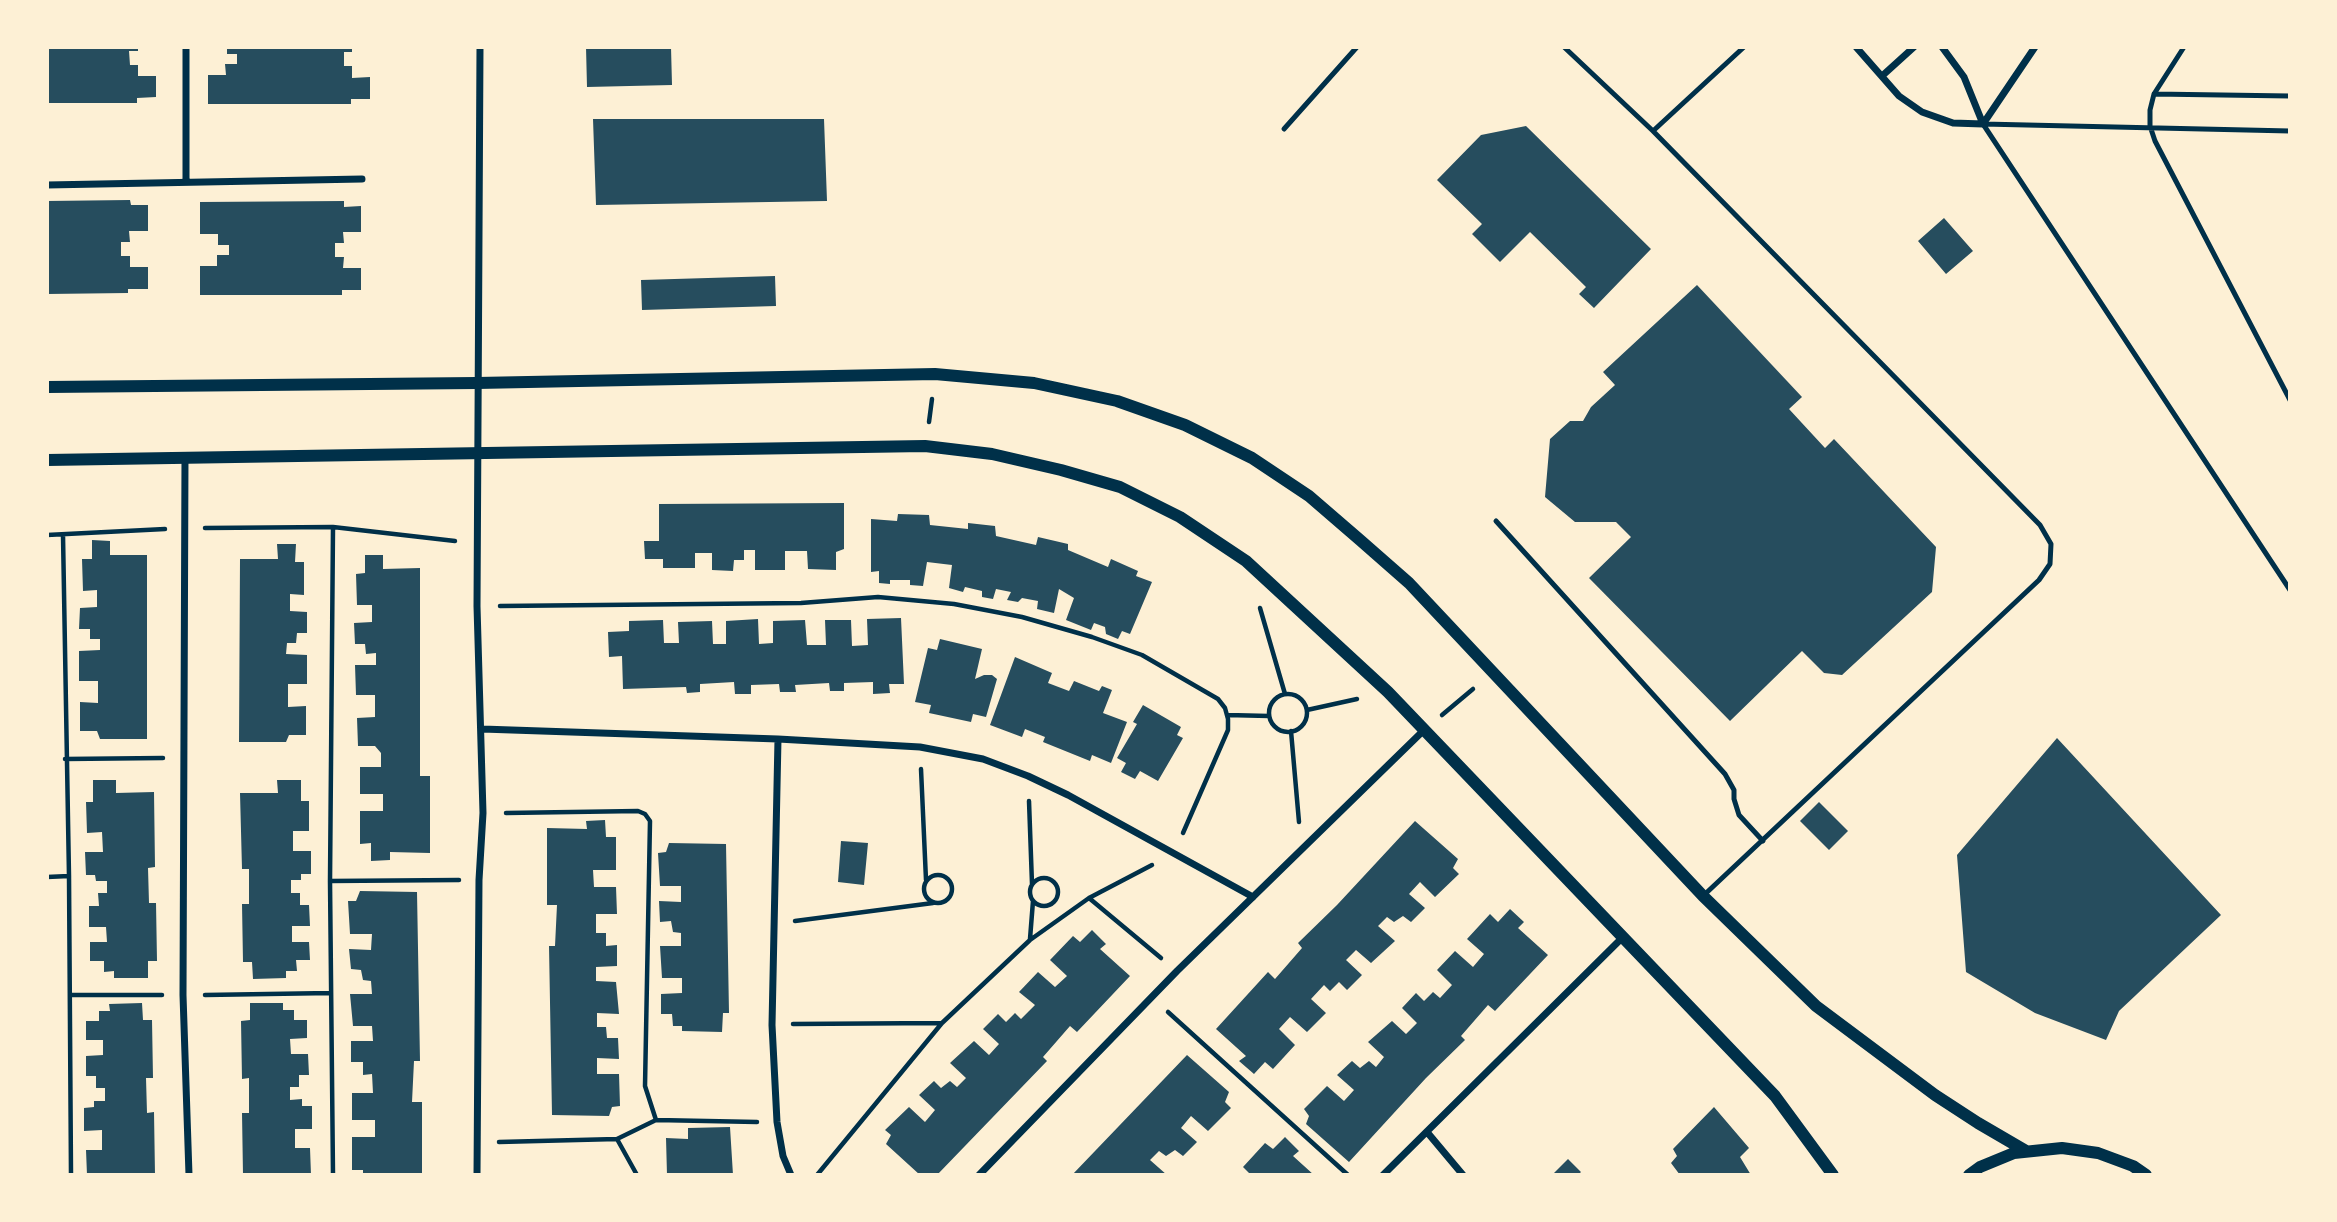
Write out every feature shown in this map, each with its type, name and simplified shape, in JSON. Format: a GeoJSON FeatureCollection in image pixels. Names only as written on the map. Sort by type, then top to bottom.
{"type":"FeatureCollection","features":[{"type":"Feature","properties":{"kind":"street"},"geometry":{"type":"LineString","coordinates":[[186,47],[186,182]]}},
{"type":"Feature","properties":{"kind":"street"},"geometry":{"type":"LineString","coordinates":[[477,1175],[479,880],[483,813],[476,452],[480,47]]}},
{"type":"Feature","properties":{"kind":"street"},"geometry":{"type":"LineString","coordinates":[[1856,47],[1899,96],[1922,113],[1953,123],[1983,124]]}},
{"type":"Feature","properties":{"kind":"street"},"geometry":{"type":"LineString","coordinates":[[1882,76],[1914,47]]}},
{"type":"Feature","properties":{"kind":"street"},"geometry":{"type":"LineString","coordinates":[[1942,47],[1964,77],[1983,124]]}},
{"type":"Feature","properties":{"kind":"street"},"geometry":{"type":"LineString","coordinates":[[1983,124],[2035,47]]}},
{"type":"Feature","properties":{"kind":"street"},"geometry":{"type":"LineString","coordinates":[[47,185],[362,179]]}},
{"type":"Feature","properties":{"kind":"street"},"geometry":{"type":"LineString","coordinates":[[47,387],[477,383],[935,374],[1034,383],[1116,401],[1185,425],[1252,458],[1309,496],[1409,583],[1703,896],[1816,1006],[1935,1096],[2026,1151]]}},
{"type":"Feature","properties":{"kind":"street"},"geometry":{"type":"LineString","coordinates":[[47,460],[925,446],[992,454],[1120,487],[1180,517],[1246,561],[1388,692],[1775,1096],[1833,1175]]}},
{"type":"Feature","properties":{"kind":"street"},"geometry":{"type":"LineString","coordinates":[[185,456],[183,995],[189,1175]]}},
{"type":"Feature","properties":{"kind":"street"},"geometry":{"type":"LineString","coordinates":[[482,729],[778,738],[920,747],[983,759],[1068,795],[1253,897]]}},
{"type":"Feature","properties":{"kind":"street"},"geometry":{"type":"LineString","coordinates":[[979,1175],[1177,971],[1423,731]]}},
{"type":"Feature","properties":{"kind":"street"},"geometry":{"type":"LineString","coordinates":[[778,738],[772,1025],[777,1122],[783,1156],[791,1175]]}},
{"type":"Feature","properties":{"kind":"street"},"geometry":{"type":"LineString","coordinates":[[1383,1175],[1622,938]]}},
{"type":"Feature","properties":{"kind":"street"},"geometry":{"type":"LineString","coordinates":[[1427,1132],[1463,1175]]}},
{"type":"Feature","properties":{"kind":"street"},"geometry":{"type":"LineString","coordinates":[[1969,1175],[1980,1167],[2026,1151],[2062,1148],[2098,1153],[2133,1166],[2146,1175]]}},
{"type":"Feature","properties":{"kind":"lane"},"geometry":{"type":"LineString","coordinates":[[1284,129],[1357,47]]}},
{"type":"Feature","properties":{"kind":"lane"},"geometry":{"type":"LineString","coordinates":[[1564,47],[1653,131],[2040,525],[2051,544],[2050,564],[2039,580],[1703,896]]}},
{"type":"Feature","properties":{"kind":"lane"},"geometry":{"type":"LineString","coordinates":[[1653,131],[1744,47]]}},
{"type":"Feature","properties":{"kind":"lane"},"geometry":{"type":"LineString","coordinates":[[2184,47],[2154,94],[2150,126],[2155,141],[2290,400]]}},
{"type":"Feature","properties":{"kind":"lane"},"geometry":{"type":"LineString","coordinates":[[2154,94],[2290,96]]}},
{"type":"Feature","properties":{"kind":"lane"},"geometry":{"type":"LineString","coordinates":[[1983,124],[2290,131]]}},
{"type":"Feature","properties":{"kind":"lane"},"geometry":{"type":"LineString","coordinates":[[1983,124],[2290,590]]}},
{"type":"Feature","properties":{"kind":"lane"},"geometry":{"type":"LineString","coordinates":[[1496,521],[1725,774],[1734,790],[1739,815],[1763,841]]}},
{"type":"Feature","properties":{"kind":"path"},"geometry":{"type":"LineString","coordinates":[[925,446],[935,374]]}},
{"type":"Feature","properties":{"kind":"path"},"geometry":{"type":"LineString","coordinates":[[333,527],[330,881],[333,1175]]}},
{"type":"Feature","properties":{"kind":"path"},"geometry":{"type":"LineString","coordinates":[[47,535],[183,528],[333,527],[479,544]]}},
{"type":"Feature","properties":{"kind":"path"},"geometry":{"type":"LineString","coordinates":[[63,535],[71,1175]]}},
{"type":"Feature","properties":{"kind":"path"},"geometry":{"type":"LineString","coordinates":[[1246,561],[1285,694]]}},
{"type":"Feature","properties":{"kind":"path"},"geometry":{"type":"LineString","coordinates":[[1423,731],[1493,672]]}},
{"type":"Feature","properties":{"kind":"path"},"geometry":{"type":"LineString","coordinates":[[1307,710],[1388,692]]}},
{"type":"Feature","properties":{"kind":"path"},"geometry":{"type":"LineString","coordinates":[[1285,694],[1295,695],[1303,701],[1307,710],[1306,720],[1300,728],[1291,732],[1273,725],[1269,716],[1270,706],[1276,698],[1285,694]]}},
{"type":"Feature","properties":{"kind":"path"},"geometry":{"type":"LineString","coordinates":[[1227,715],[1269,716]]}},
{"type":"Feature","properties":{"kind":"path"},"geometry":{"type":"LineString","coordinates":[[1291,732],[1302,850]]}},
{"type":"Feature","properties":{"kind":"path"},"geometry":{"type":"LineString","coordinates":[[920,747],[926,880],[923,889],[926,897],[933,903]]}},
{"type":"Feature","properties":{"kind":"path"},"geometry":{"type":"LineString","coordinates":[[65,759],[184,758]]}},
{"type":"Feature","properties":{"kind":"path"},"geometry":{"type":"LineString","coordinates":[[1028,776],[1032,884],[1029,892],[1033,901],[1030,940]]}},
{"type":"Feature","properties":{"kind":"path"},"geometry":{"type":"LineString","coordinates":[[483,813],[638,811],[645,814],[650,821],[645,1086],[656,1120]]}},
{"type":"Feature","properties":{"kind":"path"},"geometry":{"type":"LineString","coordinates":[[775,924],[942,903],[950,898],[953,889],[950,880],[942,875],[933,875],[926,880]]}},
{"type":"Feature","properties":{"kind":"path"},"geometry":{"type":"LineString","coordinates":[[47,877],[69,876]]}},
{"type":"Feature","properties":{"kind":"path"},"geometry":{"type":"LineString","coordinates":[[1032,884],[1039,878],[1048,877],[1056,883],[1059,891],[1057,900],[1049,906],[1040,906],[1033,901]]}},
{"type":"Feature","properties":{"kind":"path"},"geometry":{"type":"LineString","coordinates":[[330,881],[479,880]]}},
{"type":"Feature","properties":{"kind":"path"},"geometry":{"type":"LineString","coordinates":[[1088,898],[1177,971]]}},
{"type":"Feature","properties":{"kind":"path"},"geometry":{"type":"LineString","coordinates":[[1152,997],[1348,1175]]}},
{"type":"Feature","properties":{"kind":"path"},"geometry":{"type":"LineString","coordinates":[[772,1025],[942,1023]]}},
{"type":"Feature","properties":{"kind":"path"},"geometry":{"type":"LineString","coordinates":[[477,1142],[617,1139],[656,1120],[777,1122]]}},
{"type":"Feature","properties":{"kind":"path"},"geometry":{"type":"LineString","coordinates":[[617,1139],[637,1175]]}},
{"type":"Feature","properties":{"kind":"building"},"geometry":{"type":"Polygon","coordinates":[[[47,47],[138,47],[138,51],[129,51],[130,65],[138,65],[138,76],[156,76],[156,97],[137,98],[137,103],[47,103],[47,47]]]}},
{"type":"Feature","properties":{"kind":"building"},"geometry":{"type":"Polygon","coordinates":[[[227,47],[352,47],[352,52],[344,52],[344,66],[352,66],[352,78],[370,77],[370,99],[351,99],[351,104],[208,104],[208,75],[226,75],[225,64],[237,64],[237,54],[227,54],[227,47]]]}},
{"type":"Feature","properties":{"kind":"building"},"geometry":{"type":"Polygon","coordinates":[[[586,47],[671,47],[672,85],[587,87],[586,47]]]}},
{"type":"Feature","properties":{"kind":"building"},"geometry":{"type":"Polygon","coordinates":[[[593,119],[824,119],[827,201],[596,205],[593,119]]]}},
{"type":"Feature","properties":{"kind":"building"},"geometry":{"type":"Polygon","coordinates":[[[1526,126],[1651,249],[1594,308],[1579,294],[1586,287],[1530,232],[1500,262],[1472,234],[1482,224],[1437,180],[1481,135],[1526,126]]]}},
{"type":"Feature","properties":{"kind":"building"},"geometry":{"type":"Polygon","coordinates":[[[130,200],[131,205],[148,205],[148,231],[129,231],[130,242],[121,242],[121,256],[130,256],[130,267],[148,267],[148,289],[128,289],[128,293],[47,294],[47,201],[130,200]]]}},
{"type":"Feature","properties":{"kind":"building"},"geometry":{"type":"Polygon","coordinates":[[[344,201],[344,207],[361,206],[361,232],[343,232],[344,243],[335,243],[335,257],[344,257],[343,268],[361,268],[361,290],[342,290],[342,295],[200,295],[200,266],[217,266],[217,255],[229,255],[229,245],[218,245],[218,234],[200,234],[200,202],[344,201]]]}},
{"type":"Feature","properties":{"kind":"building"},"geometry":{"type":"Polygon","coordinates":[[[1944,218],[1973,251],[1946,274],[1918,241],[1944,218]]]}},
{"type":"Feature","properties":{"kind":"building"},"geometry":{"type":"Polygon","coordinates":[[[775,276],[776,306],[642,310],[641,280],[775,276]]]}},
{"type":"Feature","properties":{"kind":"building"},"geometry":{"type":"Polygon","coordinates":[[[1697,285],[1802,397],[1789,409],[1825,448],[1834,439],[1936,547],[1932,592],[1842,675],[1824,673],[1802,651],[1730,721],[1589,578],[1631,537],[1616,522],[1575,522],[1545,497],[1550,439],[1570,421],[1583,421],[1591,407],[1615,385],[1603,372],[1697,285]]]}},
{"type":"Feature","properties":{"kind":"building"},"geometry":{"type":"Polygon","coordinates":[[[844,503],[844,549],[836,552],[836,570],[808,569],[807,551],[785,551],[785,570],[755,570],[755,550],[744,550],[744,560],[734,560],[733,571],[712,570],[712,553],[695,553],[695,568],[663,568],[663,559],[645,559],[644,541],[659,541],[659,504],[844,503]]]}},
{"type":"Feature","properties":{"kind":"building"},"geometry":{"type":"Polygon","coordinates":[[[898,514],[929,515],[930,525],[968,529],[968,523],[995,526],[996,536],[1036,545],[1038,537],[1068,544],[1068,550],[1108,567],[1111,559],[1138,571],[1136,576],[1152,582],[1130,634],[1122,631],[1118,639],[1106,634],[1105,627],[1094,623],[1091,630],[1066,620],[1074,598],[1059,589],[1054,613],[1037,609],[1038,601],[1022,598],[1018,602],[1007,600],[1011,592],[996,589],[993,599],[982,597],[982,591],[965,587],[963,592],[949,588],[952,565],[927,562],[923,586],[910,585],[910,580],[879,583],[879,571],[871,572],[871,519],[897,521],[898,514]]]}},
{"type":"Feature","properties":{"kind":"building"},"geometry":{"type":"Polygon","coordinates":[[[92,540],[110,541],[110,555],[147,555],[147,739],[100,739],[97,731],[80,731],[80,702],[98,703],[98,681],[79,681],[79,651],[100,650],[100,639],[90,639],[90,629],[79,629],[80,608],[97,607],[97,590],[83,591],[82,559],[92,559],[92,540]]]}},
{"type":"Feature","properties":{"kind":"building"},"geometry":{"type":"Polygon","coordinates":[[[277,544],[296,544],[295,562],[304,562],[304,595],[290,594],[290,611],[307,612],[307,633],[297,633],[296,643],[287,643],[286,654],[307,655],[307,684],[288,684],[288,707],[306,706],[306,735],[289,735],[286,742],[239,742],[240,559],[278,559],[277,544]]]}},
{"type":"Feature","properties":{"kind":"building"},"geometry":{"type":"Polygon","coordinates":[[[365,555],[383,555],[383,569],[420,568],[420,776],[430,776],[430,853],[390,852],[390,860],[371,861],[371,843],[360,844],[360,811],[383,811],[383,794],[360,794],[360,767],[381,767],[381,753],[375,746],[358,746],[357,718],[375,717],[375,695],[356,695],[355,665],[376,665],[376,653],[366,654],[365,644],[355,644],[354,623],[372,622],[372,605],[357,605],[356,574],[365,573],[365,555]]]}},
{"type":"Feature","properties":{"kind":"building"},"geometry":{"type":"Polygon","coordinates":[[[901,618],[904,684],[889,684],[890,693],[873,694],[873,682],[844,683],[844,691],[830,691],[829,683],[795,685],[796,692],[780,692],[779,684],[751,685],[751,694],[735,694],[734,682],[700,684],[700,692],[687,693],[686,687],[623,689],[622,656],[609,657],[608,632],[629,631],[629,621],[663,620],[664,643],[679,643],[678,622],[712,621],[713,644],[726,644],[726,621],[758,619],[759,644],[773,643],[773,621],[805,620],[807,645],[826,645],[825,620],[851,620],[852,646],[868,645],[867,619],[901,618]]]}},
{"type":"Feature","properties":{"kind":"building"},"geometry":{"type":"Polygon","coordinates":[[[940,639],[982,649],[975,679],[992,675],[997,679],[986,717],[973,714],[971,722],[929,713],[931,705],[915,702],[928,648],[937,650],[940,639]]]}},
{"type":"Feature","properties":{"kind":"building"},"geometry":{"type":"Polygon","coordinates":[[[1015,657],[1052,673],[1048,683],[1069,691],[1074,681],[1099,691],[1102,686],[1112,690],[1103,713],[1127,722],[1111,763],[1092,755],[1090,761],[1043,742],[1045,737],[1025,729],[1022,737],[990,725],[1015,657]]]}},
{"type":"Feature","properties":{"kind":"building"},"geometry":{"type":"Polygon","coordinates":[[[1143,705],[1181,727],[1177,735],[1183,738],[1158,781],[1140,771],[1135,779],[1121,772],[1126,763],[1117,758],[1137,724],[1133,722],[1143,705]]]}},
{"type":"Feature","properties":{"kind":"building"},"geometry":{"type":"Polygon","coordinates":[[[2057,738],[2221,915],[2119,1011],[2106,1040],[2035,1013],[1966,972],[1957,855],[2057,738]]]}},
{"type":"Feature","properties":{"kind":"building"},"geometry":{"type":"Polygon","coordinates":[[[93,780],[116,780],[116,793],[154,792],[155,867],[148,868],[149,903],[156,903],[157,961],[148,961],[148,978],[114,978],[114,971],[104,972],[104,961],[90,961],[90,942],[107,942],[106,927],[89,927],[89,906],[99,906],[98,893],[107,893],[107,881],[96,881],[95,875],[86,875],[85,852],[103,852],[102,832],[87,833],[86,802],[93,802],[93,780]]]}},
{"type":"Feature","properties":{"kind":"building"},"geometry":{"type":"Polygon","coordinates":[[[277,780],[301,780],[301,801],[309,801],[309,831],[293,831],[293,851],[311,851],[311,874],[301,874],[301,880],[291,880],[291,893],[300,893],[300,905],[309,905],[310,926],[292,926],[292,942],[309,942],[310,960],[296,960],[297,971],[286,971],[286,978],[253,979],[252,962],[243,962],[242,904],[249,904],[249,869],[242,869],[240,793],[278,793],[277,780]]]}},
{"type":"Feature","properties":{"kind":"building"},"geometry":{"type":"Polygon","coordinates":[[[1819,802],[1848,831],[1829,850],[1800,821],[1819,802]]]}},
{"type":"Feature","properties":{"kind":"building"},"geometry":{"type":"Polygon","coordinates":[[[605,820],[606,837],[616,837],[616,870],[593,870],[594,887],[616,887],[617,914],[596,914],[596,933],[606,933],[606,946],[617,945],[617,966],[596,967],[596,981],[616,982],[619,1014],[597,1013],[597,1027],[606,1027],[607,1038],[618,1038],[619,1059],[597,1058],[597,1074],[619,1074],[620,1106],[612,1107],[609,1116],[552,1115],[549,946],[555,946],[557,905],[547,905],[547,828],[587,829],[586,821],[605,820]]]}},
{"type":"Feature","properties":{"kind":"building"},"geometry":{"type":"Polygon","coordinates":[[[1415,821],[1458,859],[1453,868],[1459,874],[1435,897],[1420,882],[1409,894],[1425,908],[1411,922],[1403,916],[1394,922],[1387,917],[1378,926],[1395,941],[1371,963],[1356,950],[1346,960],[1362,975],[1347,990],[1339,982],[1330,991],[1324,985],[1311,999],[1326,1013],[1307,1032],[1290,1017],[1279,1029],[1295,1045],[1273,1069],[1265,1062],[1254,1074],[1239,1061],[1246,1056],[1216,1029],[1268,972],[1275,979],[1302,948],[1298,943],[1415,821]]]}},
{"type":"Feature","properties":{"kind":"building"},"geometry":{"type":"Polygon","coordinates":[[[841,841],[868,843],[864,885],[838,882],[841,841]]]}},
{"type":"Feature","properties":{"kind":"building"},"geometry":{"type":"Polygon","coordinates":[[[669,843],[726,844],[729,1013],[723,1013],[722,1032],[682,1031],[682,1026],[673,1026],[672,1014],[661,1014],[661,994],[682,993],[682,978],[662,978],[660,946],[681,946],[681,933],[673,932],[671,921],[660,922],[659,901],[681,902],[681,886],[660,886],[658,853],[666,852],[669,843]]]}},
{"type":"Feature","properties":{"kind":"building"},"geometry":{"type":"Polygon","coordinates":[[[360,891],[417,892],[420,1061],[414,1061],[412,1102],[422,1102],[422,1175],[363,1175],[363,1170],[352,1170],[352,1137],[375,1137],[375,1120],[352,1120],[352,1093],[373,1093],[372,1074],[363,1075],[363,1062],[351,1062],[351,1041],[373,1041],[372,1026],[353,1026],[350,994],[372,994],[371,981],[363,980],[361,970],[351,969],[349,949],[371,950],[372,934],[350,934],[348,901],[356,901],[360,891]]]}},
{"type":"Feature","properties":{"kind":"building"},"geometry":{"type":"Polygon","coordinates":[[[1510,909],[1524,922],[1518,928],[1548,955],[1495,1011],[1488,1005],[1461,1036],[1465,1040],[1349,1162],[1306,1124],[1309,1116],[1304,1109],[1327,1086],[1344,1101],[1354,1090],[1337,1075],[1352,1061],[1360,1068],[1369,1061],[1376,1067],[1384,1057],[1368,1042],[1392,1021],[1406,1034],[1417,1023],[1402,1008],[1416,993],[1424,1001],[1433,992],[1440,998],[1452,985],[1437,970],[1455,951],[1473,967],[1484,954],[1467,939],[1490,914],[1498,922],[1510,909]]]}},
{"type":"Feature","properties":{"kind":"building"},"geometry":{"type":"Polygon","coordinates":[[[1092,930],[1106,944],[1100,949],[1130,976],[1077,1032],[1070,1026],[1043,1057],[1047,1061],[937,1175],[920,1175],[886,1144],[891,1135],[885,1130],[909,1107],[925,1122],[935,1110],[919,1095],[934,1081],[941,1088],[950,1081],[957,1087],[966,1078],[950,1063],[974,1041],[989,1055],[999,1044],[983,1029],[998,1014],[1006,1022],[1015,1013],[1021,1019],[1035,1005],[1019,992],[1038,972],[1055,987],[1067,976],[1050,960],[1073,936],[1080,942],[1092,930]]]}},
{"type":"Feature","properties":{"kind":"building"},"geometry":{"type":"Polygon","coordinates":[[[142,1003],[143,1020],[152,1020],[153,1078],[146,1078],[147,1113],[154,1112],[155,1175],[87,1175],[86,1150],[102,1150],[102,1130],[84,1131],[84,1108],[94,1107],[94,1101],[105,1101],[105,1088],[96,1088],[96,1076],[86,1076],[86,1056],[103,1055],[103,1040],[86,1040],[86,1021],[99,1021],[99,1011],[110,1011],[109,1004],[142,1003]]]}},
{"type":"Feature","properties":{"kind":"building"},"geometry":{"type":"Polygon","coordinates":[[[250,1003],[283,1003],[283,1010],[294,1010],[294,1020],[307,1020],[307,1038],[290,1039],[291,1054],[308,1054],[309,1075],[299,1075],[299,1087],[290,1087],[290,1100],[302,1099],[302,1106],[312,1106],[312,1129],[295,1129],[295,1148],[310,1148],[311,1175],[243,1175],[242,1113],[249,1113],[249,1078],[242,1079],[241,1021],[250,1020],[250,1003]]]}},
{"type":"Feature","properties":{"kind":"building"},"geometry":{"type":"Polygon","coordinates":[[[1187,1055],[1229,1092],[1225,1102],[1231,1108],[1208,1131],[1191,1116],[1181,1128],[1197,1142],[1183,1156],[1175,1150],[1166,1156],[1159,1151],[1150,1160],[1167,1175],[1072,1175],[1187,1055]]]}},
{"type":"Feature","properties":{"kind":"building"},"geometry":{"type":"Polygon","coordinates":[[[1714,1107],[1749,1148],[1740,1157],[1751,1175],[1680,1175],[1671,1163],[1677,1156],[1673,1149],[1714,1107]]]}},
{"type":"Feature","properties":{"kind":"building"},"geometry":{"type":"Polygon","coordinates":[[[730,1127],[733,1175],[667,1175],[666,1138],[688,1139],[688,1128],[730,1127]]]}},
{"type":"Feature","properties":{"kind":"building"},"geometry":{"type":"Polygon","coordinates":[[[1285,1137],[1299,1151],[1293,1156],[1314,1175],[1251,1175],[1243,1167],[1265,1143],[1273,1149],[1285,1137]]]}},
{"type":"Feature","properties":{"kind":"building"},"geometry":{"type":"Polygon","coordinates":[[[1568,1159],[1581,1172],[1578,1175],[1552,1175],[1568,1159]]]}}]}
